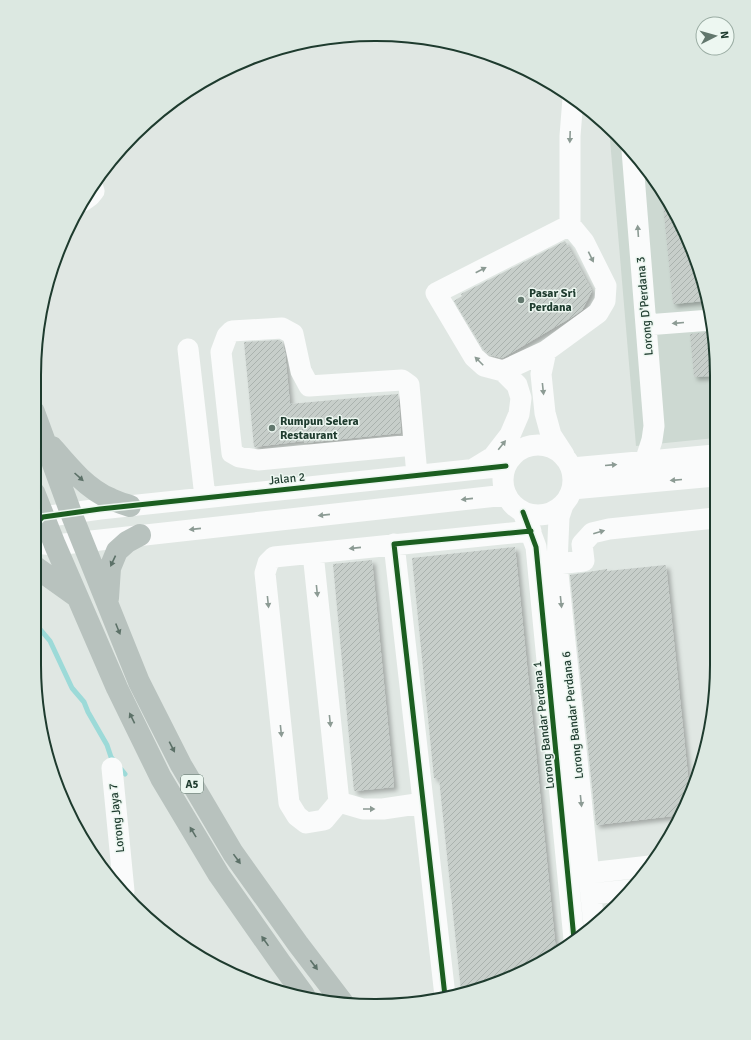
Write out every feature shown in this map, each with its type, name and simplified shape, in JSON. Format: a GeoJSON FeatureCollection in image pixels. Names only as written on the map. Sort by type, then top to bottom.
{"type":"FeatureCollection","features":[{"type":"Feature","properties":{"kind":"highway","name":"A5"},"geometry":{"type":"LineString","coordinates":[[41,431],[71,513],[139,682],[181,765],[233,853],[298,944],[338,997]]}},
{"type":"Feature","properties":{"kind":"highway"},"geometry":{"type":"LineString","coordinates":[[43,437],[67,466],[81,479],[110,499],[130,506]]}},
{"type":"Feature","properties":{"kind":"highway","name":"A5"},"geometry":{"type":"LineString","coordinates":[[41,530],[44,544],[77,597],[117,688],[161,778],[219,875],[301,991]]}},
{"type":"Feature","properties":{"kind":"highway"},"geometry":{"type":"LineString","coordinates":[[108,604],[110,568],[117,551],[127,542],[140,535]]}},
{"type":"Feature","properties":{"kind":"highway"},"geometry":{"type":"LineString","coordinates":[[41,571],[77,597]]}},
{"type":"Feature","properties":{"kind":"street"},"geometry":{"type":"LineString","coordinates":[[503,371],[546,351],[598,313],[605,301],[606,286],[584,242],[570,224],[570,136],[572,105]]}},
{"type":"Feature","properties":{"kind":"street","name":"Lorong D'Perdana 3"},"geometry":{"type":"LineString","coordinates":[[633,162],[654,426],[652,440],[645,462]]}},
{"type":"Feature","properties":{"kind":"street"},"geometry":{"type":"LineString","coordinates":[[472,469],[493,457],[510,436],[519,414],[521,398],[517,385],[503,371],[484,366],[474,357],[436,293],[570,224]]}},
{"type":"Feature","properties":{"kind":"street"},"geometry":{"type":"LineString","coordinates":[[646,325],[705,320]]}},
{"type":"Feature","properties":{"kind":"street"},"geometry":{"type":"LineString","coordinates":[[414,445],[258,460],[239,458],[232,453],[221,352],[227,336],[232,331],[282,328],[293,334],[301,371],[309,386],[402,380],[409,385],[417,475]]}},
{"type":"Feature","properties":{"kind":"street"},"geometry":{"type":"LineString","coordinates":[[188,349],[205,498]]}},
{"type":"Feature","properties":{"kind":"street"},"geometry":{"type":"LineString","coordinates":[[546,351],[541,374],[546,413],[551,435],[568,462],[574,479],[568,497],[554,512],[544,515],[534,515],[523,512],[513,505],[506,495],[503,485],[503,476],[506,466],[512,456],[521,449],[532,445],[543,444],[554,448],[568,462],[645,462],[710,456]]}},
{"type":"Feature","properties":{"kind":"street","name":"Jalan 2"},"geometry":{"type":"LineString","coordinates":[[41,520],[71,513],[130,506],[506,466]]}},
{"type":"Feature","properties":{"kind":"street"},"geometry":{"type":"LineString","coordinates":[[568,497],[710,477]]}},
{"type":"Feature","properties":{"kind":"street"},"geometry":{"type":"LineString","coordinates":[[44,544],[506,495]]}},
{"type":"Feature","properties":{"kind":"street","name":"Lorong Bandar Perdana 6"},"geometry":{"type":"LineString","coordinates":[[568,497],[559,517],[557,564],[591,894],[595,917]]}},
{"type":"Feature","properties":{"kind":"street","name":"Lorong Bandar Perdana 1"},"geometry":{"type":"LineString","coordinates":[[523,512],[536,547],[574,934]]}},
{"type":"Feature","properties":{"kind":"street"},"geometry":{"type":"LineString","coordinates":[[557,564],[584,562],[582,544],[592,534],[609,529],[710,519]]}},
{"type":"Feature","properties":{"kind":"street"},"geometry":{"type":"LineString","coordinates":[[313,553],[339,802],[324,820],[306,823],[297,816],[289,803],[265,573],[268,563],[274,557],[394,544],[531,532]]}},
{"type":"Feature","properties":{"kind":"street"},"geometry":{"type":"LineString","coordinates":[[394,544],[445,992]]}},
{"type":"Feature","properties":{"kind":"street","name":"Lorong Jaya 7"},"geometry":{"type":"LineString","coordinates":[[112,768],[123,884]]}},
{"type":"Feature","properties":{"kind":"street"},"geometry":{"type":"LineString","coordinates":[[339,802],[363,809],[383,809],[423,803]]}},
{"type":"Feature","properties":{"kind":"street"},"geometry":{"type":"LineString","coordinates":[[589,873],[642,867]]}},
{"type":"Feature","properties":{"kind":"street"},"geometry":{"type":"LineString","coordinates":[[591,894],[621,891]]}},
{"type":"Feature","properties":{"kind":"shaded area"},"geometry":{"type":"Polygon","coordinates":[[[610,137],[627,155],[654,190],[685,247],[699,289],[704,310],[709,354],[710,439],[636,446],[610,137]]]}},
{"type":"Feature","properties":{"kind":"building"},"geometry":{"type":"Polygon","coordinates":[[[663,205],[685,247],[702,301],[673,304],[663,205]]]}},
{"type":"Feature","properties":{"kind":"building","name":"Pasar Sri Perdana"},"geometry":{"type":"Polygon","coordinates":[[[565,241],[592,291],[582,310],[502,358],[490,355],[483,349],[454,301],[462,296],[461,294],[565,241]]]}},
{"type":"Feature","properties":{"kind":"building"},"geometry":{"type":"Polygon","coordinates":[[[707,332],[710,376],[694,377],[690,334],[707,332]]]}},
{"type":"Feature","properties":{"kind":"building"},"geometry":{"type":"Polygon","coordinates":[[[279,340],[282,342],[285,353],[290,404],[398,394],[401,433],[304,443],[304,441],[254,447],[244,342],[279,340]]]}},
{"type":"Feature","properties":{"kind":"building"},"geometry":{"type":"Polygon","coordinates":[[[515,547],[556,946],[504,974],[461,988],[439,778],[434,778],[412,558],[515,547]]]}},
{"type":"Feature","properties":{"kind":"building"},"geometry":{"type":"Polygon","coordinates":[[[372,560],[394,787],[354,791],[333,564],[372,560]]]}},
{"type":"Feature","properties":{"kind":"building"},"geometry":{"type":"Polygon","coordinates":[[[666,565],[689,782],[674,816],[596,825],[570,575],[607,569],[607,571],[666,565]]]}},
{"type":"Feature","properties":{"kind":"waterway"},"geometry":{"type":"LineString","coordinates":[[41,630],[50,641],[72,688],[84,702],[107,745],[111,757],[125,774]]}},
{"type":"Feature","properties":{"kind":"cycle path"},"geometry":{"type":"LineString","coordinates":[[41,519],[43,517],[100,509],[506,466]]}},
{"type":"Feature","properties":{"kind":"cycle path"},"geometry":{"type":"LineString","coordinates":[[523,512],[536,547],[574,934]]}},
{"type":"Feature","properties":{"kind":"cycle path"},"geometry":{"type":"LineString","coordinates":[[445,992],[394,544],[531,531]]}},
{"type":"Feature","properties":{"kind":"place","name":"Pasar Sri Perdana"},"geometry":{"type":"Point","coordinates":[521,300]}},
{"type":"Feature","properties":{"kind":"place","name":"Rumpun Selera Restaurant"},"geometry":{"type":"Point","coordinates":[272,428]}}]}
